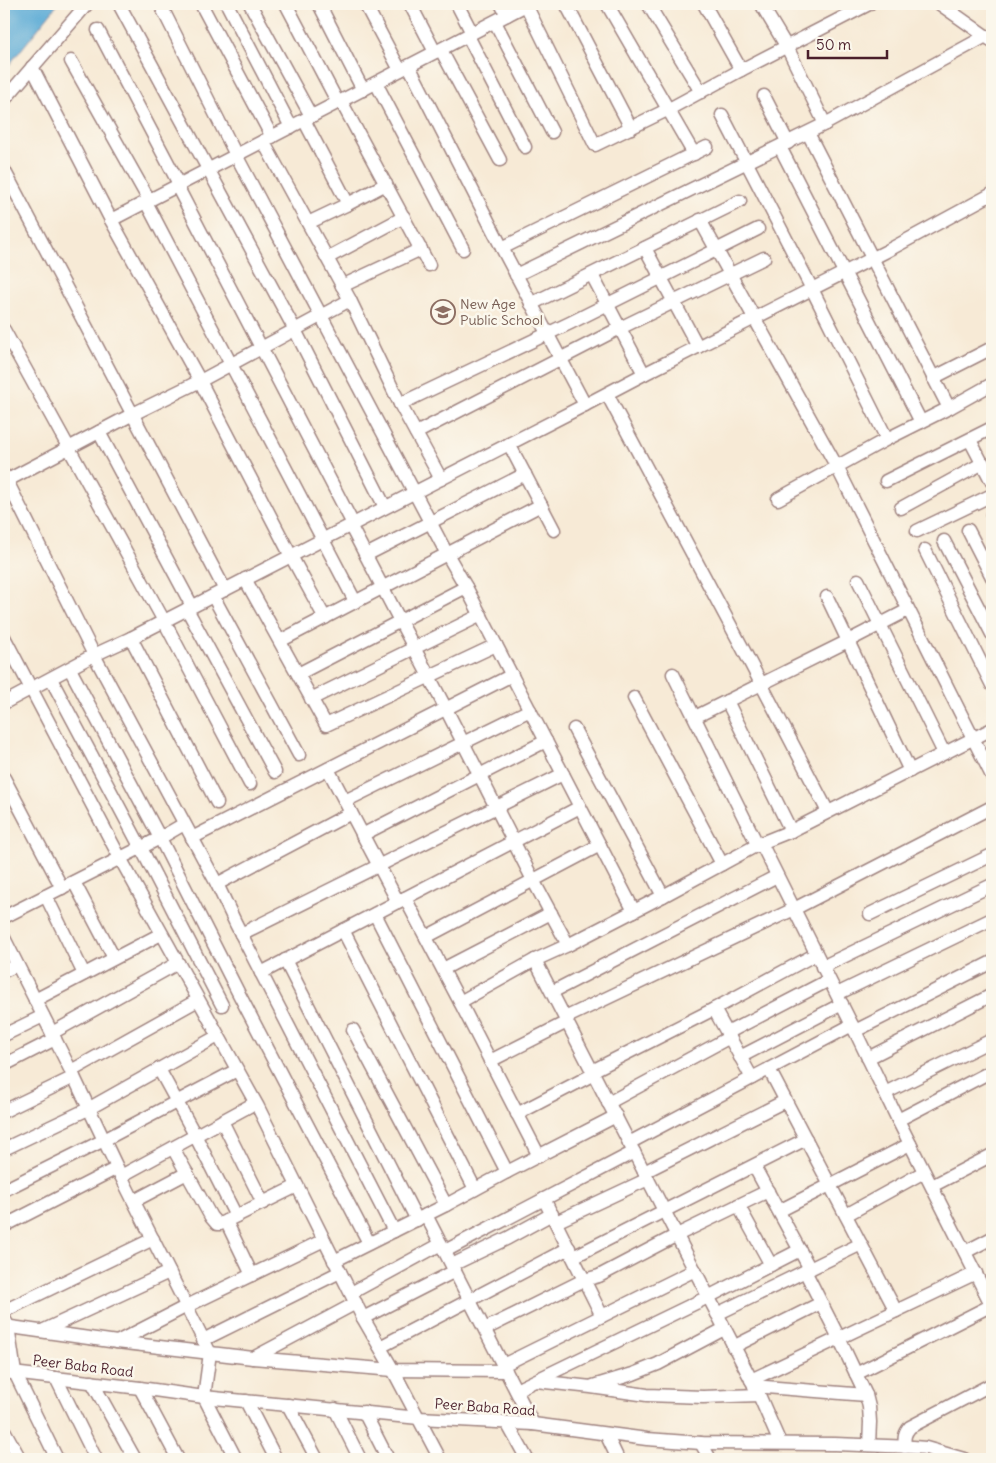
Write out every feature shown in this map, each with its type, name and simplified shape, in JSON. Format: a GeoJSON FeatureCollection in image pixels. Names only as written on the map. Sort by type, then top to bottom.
{"type":"FeatureCollection","features":[{"type":"Feature","properties":{"kind":"street"},"geometry":{"type":"LineString","coordinates":[[4,100],[87,4]]}},
{"type":"Feature","properties":{"kind":"street"},"geometry":{"type":"LineString","coordinates":[[160,4],[236,155],[481,615],[634,911]]}},
{"type":"Feature","properties":{"kind":"street"},"geometry":{"type":"LineString","coordinates":[[201,4],[308,223],[350,300],[400,404],[441,479]]}},
{"type":"Feature","properties":{"kind":"street"},"geometry":{"type":"LineString","coordinates":[[227,4],[291,127]]}},
{"type":"Feature","properties":{"kind":"street"},"geometry":{"type":"LineString","coordinates":[[250,4],[348,204]]}},
{"type":"Feature","properties":{"kind":"street"},"geometry":{"type":"LineString","coordinates":[[286,4],[430,265]]}},
{"type":"Feature","properties":{"kind":"street"},"geometry":{"type":"LineString","coordinates":[[319,4],[363,90]]}},
{"type":"Feature","properties":{"kind":"street"},"geometry":{"type":"LineString","coordinates":[[365,4],[404,68],[586,405]]}},
{"type":"Feature","properties":{"kind":"street"},"geometry":{"type":"LineString","coordinates":[[410,4],[500,160]]}},
{"type":"Feature","properties":{"kind":"street"},"geometry":{"type":"LineString","coordinates":[[457,4],[525,147]]}},
{"type":"Feature","properties":{"kind":"street"},"geometry":{"type":"LineString","coordinates":[[566,4],[631,128]]}},
{"type":"Feature","properties":{"kind":"street"},"geometry":{"type":"LineString","coordinates":[[607,4],[694,154]]}},
{"type":"Feature","properties":{"kind":"street"},"geometry":{"type":"LineString","coordinates":[[648,4],[701,92]]}},
{"type":"Feature","properties":{"kind":"street"},"geometry":{"type":"LineString","coordinates":[[704,4],[741,70]]}},
{"type":"Feature","properties":{"kind":"street"},"geometry":{"type":"LineString","coordinates":[[761,4],[787,47],[825,124]]}},
{"type":"Feature","properties":{"kind":"street"},"geometry":{"type":"LineString","coordinates":[[111,220],[495,22],[504,10],[527,5],[596,145],[669,110],[741,70],[869,4]]}},
{"type":"Feature","properties":{"kind":"street"},"geometry":{"type":"LineString","coordinates":[[516,276],[808,133],[989,38],[940,4]]}},
{"type":"Feature","properties":{"kind":"street"},"geometry":{"type":"LineString","coordinates":[[120,6],[296,330],[386,508]]}},
{"type":"Feature","properties":{"kind":"street"},"geometry":{"type":"LineString","coordinates":[[495,22],[552,132]]}},
{"type":"Feature","properties":{"kind":"street"},"geometry":{"type":"LineString","coordinates":[[98,30],[568,945]]}},
{"type":"Feature","properties":{"kind":"street"},"geometry":{"type":"LineString","coordinates":[[71,61],[148,201],[230,365],[356,601]]}},
{"type":"Feature","properties":{"kind":"street"},"geometry":{"type":"LineString","coordinates":[[32,67],[111,220],[200,381],[325,618]]}},
{"type":"Feature","properties":{"kind":"street"},"geometry":{"type":"LineString","coordinates":[[376,83],[464,249]]}},
{"type":"Feature","properties":{"kind":"street"},"geometry":{"type":"LineString","coordinates":[[764,96],[784,145],[844,273],[921,422]]}},
{"type":"Feature","properties":{"kind":"street"},"geometry":{"type":"LineString","coordinates":[[722,115],[887,439]]}},
{"type":"Feature","properties":{"kind":"street"},"geometry":{"type":"LineString","coordinates":[[808,133],[949,408]]}},
{"type":"Feature","properties":{"kind":"street"},"geometry":{"type":"LineString","coordinates":[[502,248],[707,147]]}},
{"type":"Feature","properties":{"kind":"street"},"geometry":{"type":"LineString","coordinates":[[4,170],[225,590]]}},
{"type":"Feature","properties":{"kind":"street"},"geometry":{"type":"LineString","coordinates":[[308,223],[386,184]]}},
{"type":"Feature","properties":{"kind":"street"},"geometry":{"type":"LineString","coordinates":[[4,703],[94,655],[190,608],[844,273],[992,194]]}},
{"type":"Feature","properties":{"kind":"street"},"geometry":{"type":"LineString","coordinates":[[532,304],[740,201]]}},
{"type":"Feature","properties":{"kind":"street"},"geometry":{"type":"LineString","coordinates":[[327,258],[404,217]]}},
{"type":"Feature","properties":{"kind":"street"},"geometry":{"type":"LineString","coordinates":[[700,220],[837,467],[992,776]]}},
{"type":"Feature","properties":{"kind":"street"},"geometry":{"type":"LineString","coordinates":[[400,404],[758,229]]}},
{"type":"Feature","properties":{"kind":"street"},"geometry":{"type":"LineString","coordinates":[[645,248],[698,347]]}},
{"type":"Feature","properties":{"kind":"street"},"geometry":{"type":"LineString","coordinates":[[342,286],[421,249]]}},
{"type":"Feature","properties":{"kind":"street"},"geometry":{"type":"LineString","coordinates":[[416,433],[620,328],[764,258]]}},
{"type":"Feature","properties":{"kind":"street"},"geometry":{"type":"LineString","coordinates":[[592,274],[644,374]]}},
{"type":"Feature","properties":{"kind":"street"},"geometry":{"type":"LineString","coordinates":[[350,300],[200,381],[5,480],[94,655],[217,884],[394,1231]]}},
{"type":"Feature","properties":{"kind":"street"},"geometry":{"type":"LineString","coordinates":[[4,330],[164,621],[250,784]]}},
{"type":"Feature","properties":{"kind":"street"},"geometry":{"type":"LineString","coordinates":[[933,378],[992,348]]}},
{"type":"Feature","properties":{"kind":"street"},"geometry":{"type":"LineString","coordinates":[[778,499],[992,384]]}},
{"type":"Feature","properties":{"kind":"street"},"geometry":{"type":"LineString","coordinates":[[607,394],[828,812]]}},
{"type":"Feature","properties":{"kind":"street"},"geometry":{"type":"LineString","coordinates":[[886,482],[992,428]]}},
{"type":"Feature","properties":{"kind":"street"},"geometry":{"type":"LineString","coordinates":[[99,432],[275,772]]}},
{"type":"Feature","properties":{"kind":"street"},"geometry":{"type":"LineString","coordinates":[[901,508],[989,473],[970,440]]}},
{"type":"Feature","properties":{"kind":"street"},"geometry":{"type":"LineString","coordinates":[[509,444],[554,530]]}},
{"type":"Feature","properties":{"kind":"street"},"geometry":{"type":"LineString","coordinates":[[366,555],[525,474]]}},
{"type":"Feature","properties":{"kind":"street"},"geometry":{"type":"LineString","coordinates":[[917,531],[992,495]]}},
{"type":"Feature","properties":{"kind":"street"},"geometry":{"type":"LineString","coordinates":[[280,641],[541,505]]}},
{"type":"Feature","properties":{"kind":"street"},"geometry":{"type":"LineString","coordinates":[[968,530],[992,576]]}},
{"type":"Feature","properties":{"kind":"street"},"geometry":{"type":"LineString","coordinates":[[944,541],[992,634]]}},
{"type":"Feature","properties":{"kind":"street"},"geometry":{"type":"LineString","coordinates":[[925,550],[992,685]]}},
{"type":"Feature","properties":{"kind":"street"},"geometry":{"type":"LineString","coordinates":[[245,579],[326,725],[496,645]]}},
{"type":"Feature","properties":{"kind":"street"},"geometry":{"type":"LineString","coordinates":[[858,580],[944,753]]}},
{"type":"Feature","properties":{"kind":"street"},"geometry":{"type":"LineString","coordinates":[[298,674],[466,587]]}},
{"type":"Feature","properties":{"kind":"street"},"geometry":{"type":"LineString","coordinates":[[213,596],[299,755]]}},
{"type":"Feature","properties":{"kind":"street"},"geometry":{"type":"LineString","coordinates":[[826,596],[910,771]]}},
{"type":"Feature","properties":{"kind":"street"},"geometry":{"type":"LineString","coordinates":[[695,717],[908,610]]}},
{"type":"Feature","properties":{"kind":"street"},"geometry":{"type":"LineString","coordinates":[[311,698],[481,615]]}},
{"type":"Feature","properties":{"kind":"street"},"geometry":{"type":"LineString","coordinates":[[4,637],[120,858],[255,1103],[363,1318],[394,1370],[440,1459]]}},
{"type":"Feature","properties":{"kind":"street"},"geometry":{"type":"LineString","coordinates":[[131,638],[217,803]]}},
{"type":"Feature","properties":{"kind":"street"},"geometry":{"type":"LineString","coordinates":[[70,668],[369,1243]]}},
{"type":"Feature","properties":{"kind":"street"},"geometry":{"type":"LineString","coordinates":[[673,674],[794,909],[992,1306],[856,1374]]}},
{"type":"Feature","properties":{"kind":"street"},"geometry":{"type":"LineString","coordinates":[[192,838],[512,675]]}},
{"type":"Feature","properties":{"kind":"street"},"geometry":{"type":"LineString","coordinates":[[51,679],[222,1005]]}},
{"type":"Feature","properties":{"kind":"street"},"geometry":{"type":"LineString","coordinates":[[634,698],[722,864]]}},
{"type":"Feature","properties":{"kind":"street"},"geometry":{"type":"LineString","coordinates":[[727,701],[791,831]]}},
{"type":"Feature","properties":{"kind":"street"},"geometry":{"type":"LineString","coordinates":[[217,884],[463,742],[530,710]]}},
{"type":"Feature","properties":{"kind":"street"},"geometry":{"type":"LineString","coordinates":[[574,729],[663,896]]}},
{"type":"Feature","properties":{"kind":"street"},"geometry":{"type":"LineString","coordinates":[[460,1002],[535,960],[568,945],[722,864],[992,729]]}},
{"type":"Feature","properties":{"kind":"street"},"geometry":{"type":"LineString","coordinates":[[362,834],[546,740]]}},
{"type":"Feature","properties":{"kind":"street"},"geometry":{"type":"LineString","coordinates":[[328,769],[379,865],[426,937],[539,1156]]}},
{"type":"Feature","properties":{"kind":"street"},"geometry":{"type":"LineString","coordinates":[[241,934],[564,774]]}},
{"type":"Feature","properties":{"kind":"street"},"geometry":{"type":"LineString","coordinates":[[5,783],[62,888]]}},
{"type":"Feature","properties":{"kind":"street"},"geometry":{"type":"LineString","coordinates":[[261,973],[580,807]]}},
{"type":"Feature","properties":{"kind":"street"},"geometry":{"type":"LineString","coordinates":[[490,1061],[566,1020],[794,909],[992,808]]}},
{"type":"Feature","properties":{"kind":"street"},"geometry":{"type":"LineString","coordinates":[[4,917],[141,848],[184,824]]}},
{"type":"Feature","properties":{"kind":"street"},"geometry":{"type":"LineString","coordinates":[[426,937],[600,845]]}},
{"type":"Feature","properties":{"kind":"street"},"geometry":{"type":"LineString","coordinates":[[870,914],[992,855]]}},
{"type":"Feature","properties":{"kind":"street"},"geometry":{"type":"LineString","coordinates":[[552,992],[777,876]]}},
{"type":"Feature","properties":{"kind":"street"},"geometry":{"type":"LineString","coordinates":[[74,882],[114,958]]}},
{"type":"Feature","properties":{"kind":"street"},"geometry":{"type":"LineString","coordinates":[[822,967],[992,884]]}},
{"type":"Feature","properties":{"kind":"street"},"geometry":{"type":"LineString","coordinates":[[46,896],[84,974]]}},
{"type":"Feature","properties":{"kind":"street"},"geometry":{"type":"LineString","coordinates":[[443,969],[550,913]]}},
{"type":"Feature","properties":{"kind":"street"},"geometry":{"type":"LineString","coordinates":[[375,914],[507,1172]]}},
{"type":"Feature","properties":{"kind":"street"},"geometry":{"type":"LineString","coordinates":[[740,1057],[839,999],[992,919]]}},
{"type":"Feature","properties":{"kind":"street"},"geometry":{"type":"LineString","coordinates":[[343,930],[475,1189]]}},
{"type":"Feature","properties":{"kind":"street"},"geometry":{"type":"LineString","coordinates":[[35,1000],[161,934]]}},
{"type":"Feature","properties":{"kind":"street"},"geometry":{"type":"LineString","coordinates":[[4,938],[210,1353],[204,1397],[236,1459]]}},
{"type":"Feature","properties":{"kind":"street"},"geometry":{"type":"LineString","coordinates":[[517,1114],[816,954]]}},
{"type":"Feature","properties":{"kind":"street"},"geometry":{"type":"LineString","coordinates":[[285,960],[421,1217],[443,1247],[533,1424]]}},
{"type":"Feature","properties":{"kind":"street"},"geometry":{"type":"LineString","coordinates":[[535,960],[734,1347],[780,1444]]}},
{"type":"Feature","properties":{"kind":"street"},"geometry":{"type":"LineString","coordinates":[[253,1358],[443,1247],[544,1199],[752,1078],[992,962]]}},
{"type":"Feature","properties":{"kind":"street"},"geometry":{"type":"LineString","coordinates":[[4,1065],[178,963]]}},
{"type":"Feature","properties":{"kind":"street"},"geometry":{"type":"LineString","coordinates":[[4,971],[17,965]]}},
{"type":"Feature","properties":{"kind":"street"},"geometry":{"type":"LineString","coordinates":[[608,1102],[829,980]]}},
{"type":"Feature","properties":{"kind":"street"},"geometry":{"type":"LineString","coordinates":[[868,1058],[992,995]]}},
{"type":"Feature","properties":{"kind":"street"},"geometry":{"type":"LineString","coordinates":[[4,1111],[72,1074],[198,1000]]}},
{"type":"Feature","properties":{"kind":"street"},"geometry":{"type":"LineString","coordinates":[[714,1009],[752,1078]]}},
{"type":"Feature","properties":{"kind":"street"},"geometry":{"type":"LineString","coordinates":[[4,1035],[43,1016]]}},
{"type":"Feature","properties":{"kind":"street"},"geometry":{"type":"LineString","coordinates":[[353,1030],[446,1205]]}},
{"type":"Feature","properties":{"kind":"street"},"geometry":{"type":"LineString","coordinates":[[4,1149],[88,1108],[218,1036]]}},
{"type":"Feature","properties":{"kind":"street"},"geometry":{"type":"LineString","coordinates":[[886,1093],[992,1040]]}},
{"type":"Feature","properties":{"kind":"street"},"geometry":{"type":"LineString","coordinates":[[158,1069],[196,1135],[252,1274]]}},
{"type":"Feature","properties":{"kind":"street"},"geometry":{"type":"LineString","coordinates":[[4,1190],[237,1070]]}},
{"type":"Feature","properties":{"kind":"street"},"geometry":{"type":"LineString","coordinates":[[769,1070],[896,1310]]}},
{"type":"Feature","properties":{"kind":"street"},"geometry":{"type":"LineString","coordinates":[[898,1120],[992,1071]]}},
{"type":"Feature","properties":{"kind":"street"},"geometry":{"type":"LineString","coordinates":[[363,1318],[508,1238],[646,1175],[786,1101]]}},
{"type":"Feature","properties":{"kind":"street"},"geometry":{"type":"LineString","coordinates":[[4,1226],[173,1148],[255,1103]]}},
{"type":"Feature","properties":{"kind":"street"},"geometry":{"type":"LineString","coordinates":[[203,1340],[337,1267],[369,1243],[616,1116]]}},
{"type":"Feature","properties":{"kind":"street"},"geometry":{"type":"LineString","coordinates":[[222,1121],[263,1203]]}},
{"type":"Feature","properties":{"kind":"street"},"geometry":{"type":"LineString","coordinates":[[380,1347],[470,1300],[571,1252],[664,1211],[806,1140]]}},
{"type":"Feature","properties":{"kind":"street"},"geometry":{"type":"LineString","coordinates":[[779,1211],[910,1144]]}},
{"type":"Feature","properties":{"kind":"street"},"geometry":{"type":"LineString","coordinates":[[173,1148],[215,1223],[220,1224],[297,1186]]}},
{"type":"Feature","properties":{"kind":"street"},"geometry":{"type":"LineString","coordinates":[[932,1186],[992,1155]]}},
{"type":"Feature","properties":{"kind":"street"},"geometry":{"type":"LineString","coordinates":[[754,1166],[800,1250],[821,1303],[866,1395],[869,1408],[870,1445]]}},
{"type":"Feature","properties":{"kind":"street"},"geometry":{"type":"LineString","coordinates":[[846,1215],[924,1172]]}},
{"type":"Feature","properties":{"kind":"street"},"geometry":{"type":"LineString","coordinates":[[134,1201],[187,1173]]}},
{"type":"Feature","properties":{"kind":"street"},"geometry":{"type":"LineString","coordinates":[[485,1329],[584,1280],[599,1276],[677,1235],[768,1191]]}},
{"type":"Feature","properties":{"kind":"street"},"geometry":{"type":"LineString","coordinates":[[544,1199],[602,1316]]}},
{"type":"Feature","properties":{"kind":"street"},"geometry":{"type":"LineString","coordinates":[[738,1205],[771,1265]]}},
{"type":"Feature","properties":{"kind":"street"},"geometry":{"type":"LineString","coordinates":[[965,1252],[992,1238]]}},
{"type":"Feature","properties":{"kind":"street"},"geometry":{"type":"LineString","coordinates":[[4,1311],[153,1239]]}},
{"type":"Feature","properties":{"kind":"street"},"geometry":{"type":"LineString","coordinates":[[117,1342],[186,1306],[324,1240]]}},
{"type":"Feature","properties":{"kind":"street"},"geometry":{"type":"LineString","coordinates":[[717,1314],[861,1244]]}},
{"type":"Feature","properties":{"kind":"street"},"geometry":{"type":"LineString","coordinates":[[516,1390],[800,1250]]}},
{"type":"Feature","properties":{"kind":"street"},"geometry":{"type":"LineString","coordinates":[[57,1459],[9,1373],[5,1323],[42,1331],[117,1342],[253,1358],[394,1370],[505,1368],[602,1316],[695,1270]]}},
{"type":"Feature","properties":{"kind":"street"},"geometry":{"type":"LineString","coordinates":[[42,1331],[169,1272]]}},
{"type":"Feature","properties":{"kind":"street"},"geometry":{"type":"LineString","coordinates":[[754,1387],[839,1338],[976,1273]]}},
{"type":"Feature","properties":{"kind":"street"},"geometry":{"type":"LineString","coordinates":[[734,1347],[821,1303]]}},
{"type":"Feature","properties":{"kind":"street"},"geometry":{"type":"LineString","coordinates":[[591,1387],[658,1364],[724,1329]]}},
{"type":"Feature","properties":{"kind":"street","name":"Peer Baba Road"},"geometry":{"type":"LineString","coordinates":[[9,1373],[204,1397],[419,1418],[533,1424],[606,1434],[701,1443],[870,1445],[926,1448],[964,1459]]}},
{"type":"Feature","properties":{"kind":"street"},"geometry":{"type":"LineString","coordinates":[[56,1378],[96,1459]]}},
{"type":"Feature","properties":{"kind":"street"},"geometry":{"type":"LineString","coordinates":[[536,1380],[647,1396],[703,1397],[754,1387],[866,1395]]}},
{"type":"Feature","properties":{"kind":"street"},"geometry":{"type":"LineString","coordinates":[[92,1382],[135,1459]]}},
{"type":"Feature","properties":{"kind":"street"},"geometry":{"type":"LineString","coordinates":[[905,1447],[904,1436],[910,1427],[992,1384]]}},
{"type":"Feature","properties":{"kind":"street"},"geometry":{"type":"LineString","coordinates":[[140,1388],[178,1459]]}},
{"type":"Feature","properties":{"kind":"street"},"geometry":{"type":"LineString","coordinates":[[246,1400],[276,1459]]}},
{"type":"Feature","properties":{"kind":"street"},"geometry":{"type":"LineString","coordinates":[[288,1405],[317,1459]]}},
{"type":"Feature","properties":{"kind":"street"},"geometry":{"type":"LineString","coordinates":[[335,1409],[360,1459]]}},
{"type":"Feature","properties":{"kind":"street"},"geometry":{"type":"LineString","coordinates":[[364,1412],[388,1459]]}},
{"type":"Feature","properties":{"kind":"street"},"geometry":{"type":"LineString","coordinates":[[507,1423],[527,1459]]}},
{"type":"Feature","properties":{"kind":"street"},"geometry":{"type":"LineString","coordinates":[[4,1430],[20,1459]]}},
{"type":"Feature","properties":{"kind":"street"},"geometry":{"type":"LineString","coordinates":[[606,1434],[618,1459]]}},
{"type":"Feature","properties":{"kind":"street"},"geometry":{"type":"LineString","coordinates":[[701,1443],[710,1459]]}},
{"type":"Feature","properties":{"kind":"water"},"geometry":{"type":"Polygon","coordinates":[[[4,4],[58,4],[4,71],[4,4]]]}},
{"type":"Feature","properties":{"kind":"place","name":"New Age Public School"},"geometry":{"type":"Point","coordinates":[443,312]}}]}
